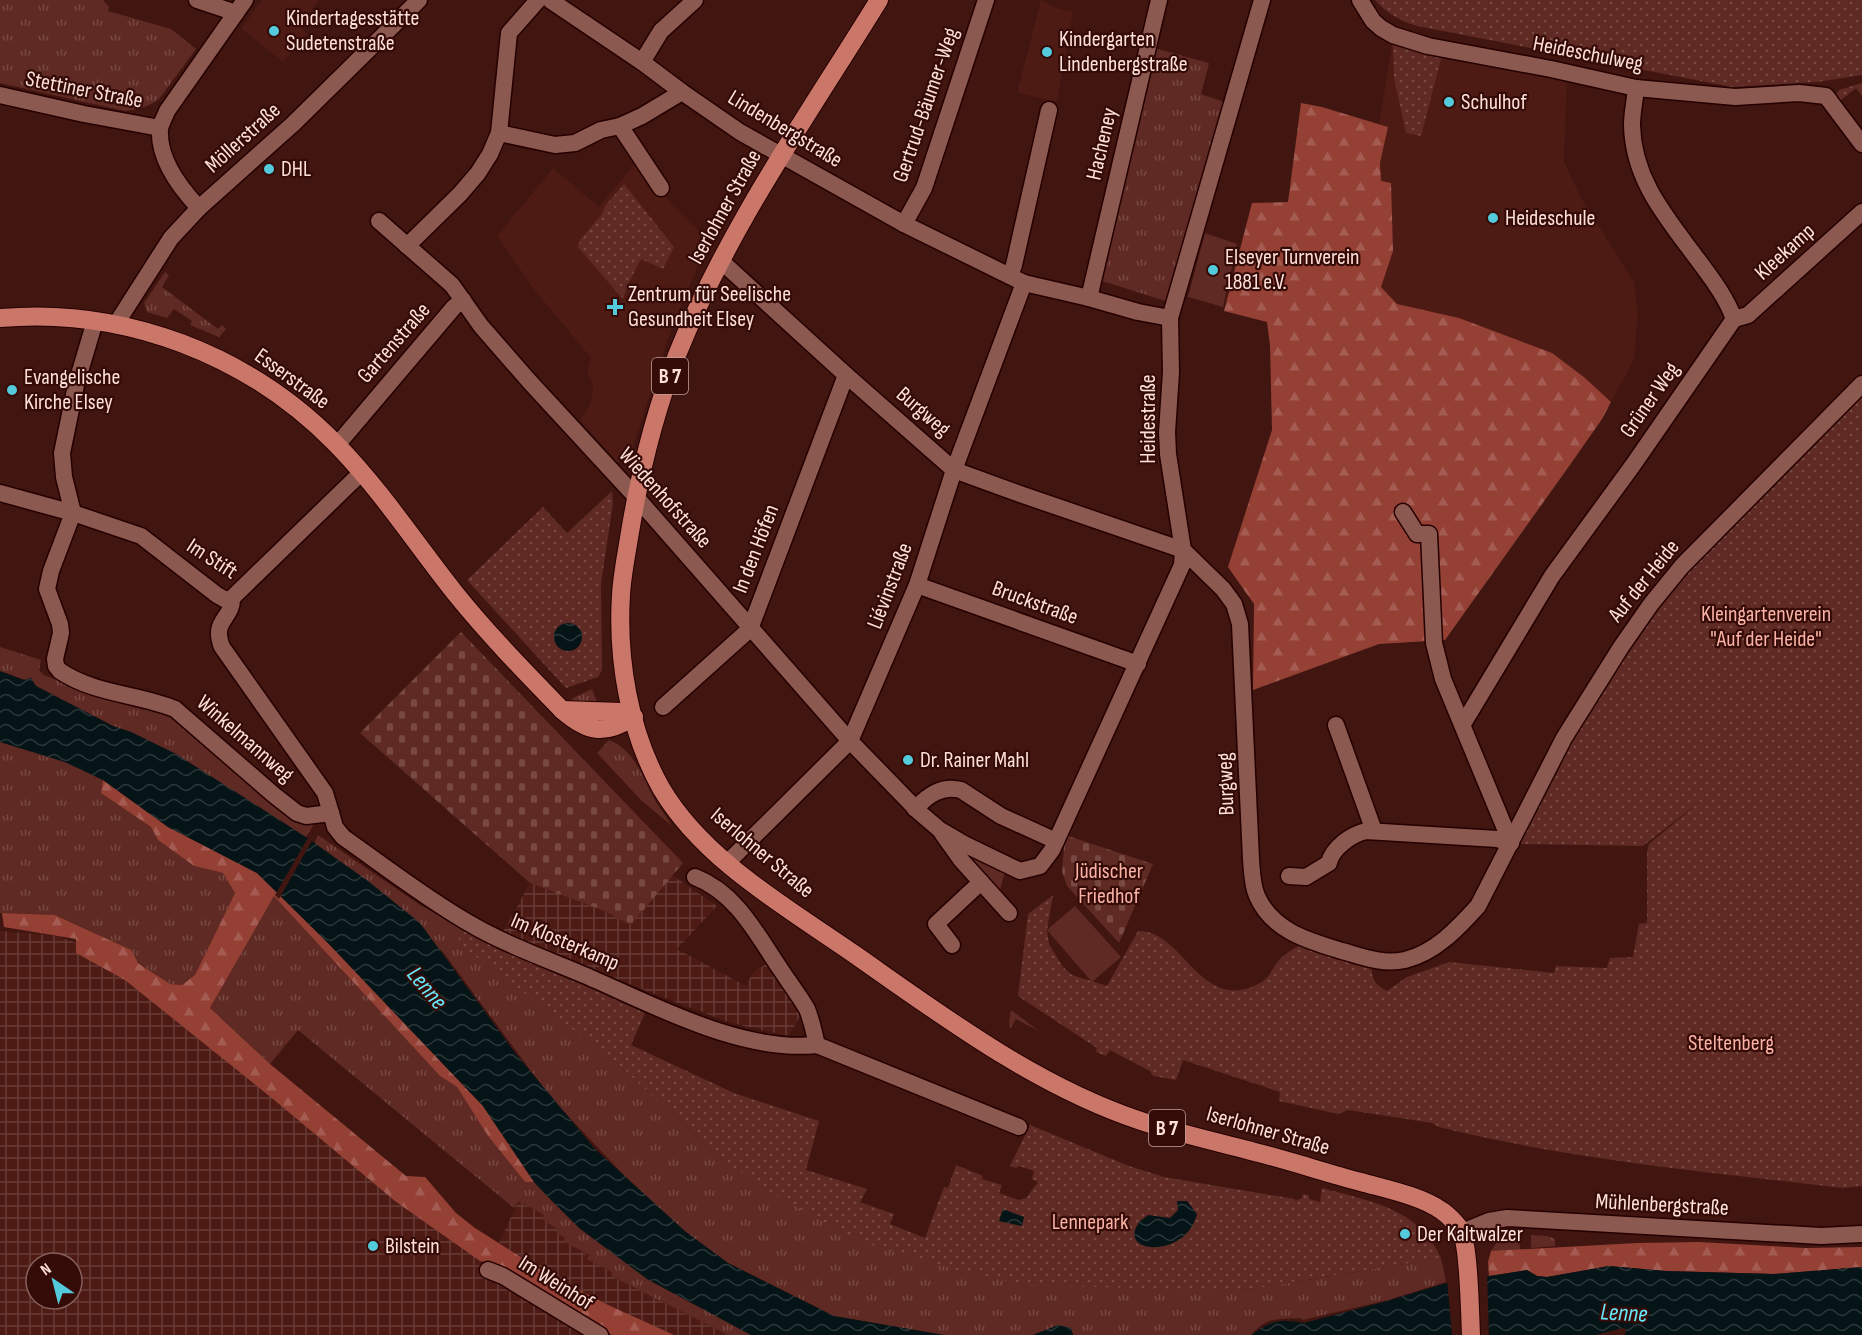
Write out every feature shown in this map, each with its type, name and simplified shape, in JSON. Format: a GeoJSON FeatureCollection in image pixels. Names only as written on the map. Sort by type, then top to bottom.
{"type":"FeatureCollection","features":[{"type":"Feature","properties":{"kind":"main road","name":"Iserlohner Straße"},"geometry":{"type":"LineString","coordinates":[[879,0],[782,155],[721,261],[675,359],[649,441],[636,498],[621,599],[623,672],[643,750],[662,788],[678,811],[705,842],[728,862],[787,909],[1036,1074],[1087,1099],[1141,1121],[1409,1196],[1441,1210],[1462,1232]]}},
{"type":"Feature","properties":{"kind":"main road","name":"Esserstraße"},"geometry":{"type":"LineString","coordinates":[[0,318],[59,318],[116,324],[185,343],[240,369],[300,411],[337,445],[475,617],[562,710],[605,720]]}},
{"type":"Feature","properties":{"kind":"main road"},"geometry":{"type":"LineString","coordinates":[[605,720],[623,672]]}},
{"type":"Feature","properties":{"kind":"main road"},"geometry":{"type":"LineString","coordinates":[[605,720],[622,712],[634,717]]}},
{"type":"Feature","properties":{"kind":"main road"},"geometry":{"type":"LineString","coordinates":[[605,720],[643,750]]}},
{"type":"Feature","properties":{"kind":"main road"},"geometry":{"type":"LineString","coordinates":[[1462,1232],[1466,1251],[1471,1335]]}},
{"type":"Feature","properties":{"kind":"street"},"geometry":{"type":"LineString","coordinates":[[197,0],[241,7],[167,111],[160,128],[163,150],[173,175],[184,192],[199,208]]}},
{"type":"Feature","properties":{"kind":"street","name":"Möllerstraße"},"geometry":{"type":"LineString","coordinates":[[116,324],[171,238],[199,208],[293,124],[419,0]]}},
{"type":"Feature","properties":{"kind":"street"},"geometry":{"type":"LineString","coordinates":[[407,246],[478,173],[490,154],[499,133],[509,33],[538,0]]}},
{"type":"Feature","properties":{"kind":"street","name":"Lindenbergstraße"},"geometry":{"type":"LineString","coordinates":[[550,0],[740,132],[904,224],[1017,280],[1138,312],[1170,318]]}},
{"type":"Feature","properties":{"kind":"street"},"geometry":{"type":"LineString","coordinates":[[642,62],[661,31],[695,0]]}},
{"type":"Feature","properties":{"kind":"street","name":"Gertrud-Bäumer-Weg"},"geometry":{"type":"LineString","coordinates":[[904,224],[924,188],[986,0]]}},
{"type":"Feature","properties":{"kind":"street","name":"Hacheney"},"geometry":{"type":"LineString","coordinates":[[1089,298],[1159,0]]}},
{"type":"Feature","properties":{"kind":"street","name":"Heidestraße"},"geometry":{"type":"LineString","coordinates":[[1049,857],[1182,565],[1183,550],[1168,454],[1170,318],[1262,0]]}},
{"type":"Feature","properties":{"kind":"street","name":"Heideschulweg"},"geometry":{"type":"LineString","coordinates":[[1360,0],[1373,21],[1381,28],[1393,35],[1424,45],[1636,88],[1735,97],[1799,93],[1826,96],[1862,144]]}},
{"type":"Feature","properties":{"kind":"street"},"geometry":{"type":"LineString","coordinates":[[1636,88],[1632,125],[1635,154],[1646,185],[1666,218],[1727,301],[1734,320]]}},
{"type":"Feature","properties":{"kind":"street"},"geometry":{"type":"LineString","coordinates":[[499,133],[555,145],[575,143],[601,130],[620,126],[642,116],[682,92]]}},
{"type":"Feature","properties":{"kind":"street","name":"Stettiner Straße"},"geometry":{"type":"LineString","coordinates":[[0,95],[160,128]]}},
{"type":"Feature","properties":{"kind":"street"},"geometry":{"type":"LineString","coordinates":[[1017,280],[1014,265],[1049,110]]}},
{"type":"Feature","properties":{"kind":"street"},"geometry":{"type":"LineString","coordinates":[[620,126],[661,188]]}},
{"type":"Feature","properties":{"kind":"street","name":"Kleekamp"},"geometry":{"type":"LineString","coordinates":[[1734,320],[1748,315],[1862,212]]}},
{"type":"Feature","properties":{"kind":"street","name":"Wiedenhofstraße"},"geometry":{"type":"LineString","coordinates":[[379,221],[452,285],[481,326],[522,373],[636,498],[850,741],[915,809],[940,830],[1020,871],[1040,866],[1049,857]]}},
{"type":"Feature","properties":{"kind":"street","name":"Burgweg"},"geometry":{"type":"LineString","coordinates":[[721,261],[954,470],[1183,550],[1223,589],[1234,604],[1240,624],[1251,859],[1256,895],[1273,919],[1301,938],[1374,961],[1406,960],[1436,946],[1478,906],[1511,843]]}},
{"type":"Feature","properties":{"kind":"street","name":"Liévinstraße"},"geometry":{"type":"LineString","coordinates":[[728,862],[850,741],[917,585],[1017,280]]}},
{"type":"Feature","properties":{"kind":"street","name":"Gartenstraße"},"geometry":{"type":"LineString","coordinates":[[337,445],[454,307],[463,300]]}},
{"type":"Feature","properties":{"kind":"street","name":"Grüner Weg"},"geometry":{"type":"LineString","coordinates":[[1463,724],[1552,576],[1734,320]]}},
{"type":"Feature","properties":{"kind":"street"},"geometry":{"type":"LineString","coordinates":[[73,513],[63,477],[62,453],[76,385],[95,321]]}},
{"type":"Feature","properties":{"kind":"street","name":"In den Höfen"},"geometry":{"type":"LineString","coordinates":[[663,707],[750,629],[846,375]]}},
{"type":"Feature","properties":{"kind":"street","name":"Auf der Heide"},"geometry":{"type":"LineString","coordinates":[[1511,843],[1564,738],[1651,604],[1682,566],[1862,384]]}},
{"type":"Feature","properties":{"kind":"street","name":"Im Stift"},"geometry":{"type":"LineString","coordinates":[[0,493],[73,513],[141,536],[226,600],[232,598],[361,473]]}},
{"type":"Feature","properties":{"kind":"street"},"geometry":{"type":"LineString","coordinates":[[1403,512],[1417,534],[1429,534],[1434,643],[1443,679],[1511,843]]}},
{"type":"Feature","properties":{"kind":"street","name":"Winkelmannweg"},"geometry":{"type":"LineString","coordinates":[[73,513],[51,571],[47,590],[60,624],[61,633],[55,658],[56,666],[60,671],[100,689],[157,701],[176,709],[290,807],[306,816],[325,814]]}},
{"type":"Feature","properties":{"kind":"street","name":"Bruckstraße"},"geometry":{"type":"LineString","coordinates":[[917,585],[1138,664]]}},
{"type":"Feature","properties":{"kind":"street","name":"Im Klosterkamp"},"geometry":{"type":"LineString","coordinates":[[232,598],[232,606],[219,628],[218,634],[222,647],[322,788],[328,801],[325,814],[343,837],[467,922],[500,939],[671,1014],[719,1031],[795,1047],[817,1045],[1018,1127]]}},
{"type":"Feature","properties":{"kind":"street"},"geometry":{"type":"LineString","coordinates":[[1336,725],[1374,831]]}},
{"type":"Feature","properties":{"kind":"street"},"geometry":{"type":"LineString","coordinates":[[915,809],[944,788],[954,788],[1008,819],[1056,841]]}},
{"type":"Feature","properties":{"kind":"street","name":"Wiedenhofstraße"},"geometry":{"type":"LineString","coordinates":[[940,830],[962,861],[1009,912]]}},
{"type":"Feature","properties":{"kind":"street"},"geometry":{"type":"LineString","coordinates":[[1289,876],[1306,877],[1329,863],[1336,849],[1358,833],[1374,831],[1497,839],[1511,843]]}},
{"type":"Feature","properties":{"kind":"street"},"geometry":{"type":"LineString","coordinates":[[695,877],[723,893],[748,919],[807,1009],[817,1045]]}},
{"type":"Feature","properties":{"kind":"street"},"geometry":{"type":"LineString","coordinates":[[952,945],[936,924],[981,882]]}},
{"type":"Feature","properties":{"kind":"street","name":"Mühlenbergstraße"},"geometry":{"type":"LineString","coordinates":[[1462,1232],[1489,1221],[1507,1218],[1821,1236],[1862,1234]]}},
{"type":"Feature","properties":{"kind":"street","name":"Im Weinhof"},"geometry":{"type":"LineString","coordinates":[[488,1270],[503,1276],[600,1335]]}},
{"type":"Feature","properties":{"kind":"shaded area","name":"Kindertagesstätte Sudetenstraße"},"geometry":{"type":"Polygon","coordinates":[[[262,0],[319,0],[300,27],[307,34],[283,62],[241,28],[262,0]]]}},
{"type":"Feature","properties":{"kind":"shaded area","name":"Kindergarten Lindenbergstraße"},"geometry":{"type":"Polygon","coordinates":[[[1041,0],[1059,9],[1073,11],[1057,102],[1017,93],[1041,0]]]}},
{"type":"Feature","properties":{"kind":"shaded area","name":"Heideschule"},"geometry":{"type":"Polygon","coordinates":[[[1392,44],[1567,78],[1564,161],[1581,198],[1634,282],[1638,314],[1634,360],[1611,402],[1585,378],[1503,336],[1459,319],[1397,304],[1381,287],[1393,251],[1390,183],[1381,182],[1380,163],[1388,127],[1379,124],[1392,44]]]}},
{"type":"Feature","properties":{"kind":"shaded area","name":"Zentrum für Seelische Gesundheit Elsey"},"geometry":{"type":"Polygon","coordinates":[[[636,162],[675,208],[710,238],[672,327],[628,462],[617,462],[580,420],[589,407],[593,391],[587,371],[591,358],[532,287],[497,236],[553,168],[599,207],[636,162]]]}},
{"type":"Feature","properties":{"kind":"shaded area"},"geometry":{"type":"Polygon","coordinates":[[[672,875],[717,906],[677,949],[746,986],[754,971],[770,962],[801,1015],[788,1036],[731,1023],[503,932],[530,883],[602,910],[631,925],[672,875]]]}},
{"type":"Feature","properties":{"kind":"shaded area"},"geometry":{"type":"Polygon","coordinates":[[[0,931],[57,936],[82,945],[490,1262],[519,1200],[545,1215],[565,1238],[564,1241],[589,1256],[588,1259],[612,1272],[611,1276],[728,1335],[0,1335],[0,931]]]}},
{"type":"Feature","properties":{"kind":"green space"},"geometry":{"type":"Polygon","coordinates":[[[0,0],[103,0],[109,7],[108,11],[171,29],[196,49],[159,99],[147,106],[125,111],[0,83],[0,0]]]}},
{"type":"Feature","properties":{"kind":"green space"},"geometry":{"type":"Polygon","coordinates":[[[1375,0],[1862,0],[1862,75],[1817,82],[1732,87],[1417,26],[1394,16],[1375,0]]]}},
{"type":"Feature","properties":{"kind":"green space"},"geometry":{"type":"Polygon","coordinates":[[[1393,45],[1442,55],[1421,136],[1406,133],[1394,78],[1393,45]]]}},
{"type":"Feature","properties":{"kind":"green space"},"geometry":{"type":"Polygon","coordinates":[[[1154,48],[1209,63],[1201,94],[1227,103],[1169,302],[1102,281],[1154,48]]]}},
{"type":"Feature","properties":{"kind":"green space"},"geometry":{"type":"Polygon","coordinates":[[[1862,83],[1862,96],[1856,88],[1837,103],[1834,97],[1839,90],[1862,83]]]}},
{"type":"Feature","properties":{"kind":"green space"},"geometry":{"type":"Polygon","coordinates":[[[1301,103],[1388,127],[1380,163],[1381,181],[1391,183],[1393,251],[1381,287],[1397,304],[1459,318],[1552,353],[1585,378],[1611,402],[1602,419],[1445,640],[1379,644],[1253,690],[1254,604],[1228,567],[1272,430],[1270,345],[1267,322],[1224,311],[1252,203],[1288,202],[1301,103]]]}},
{"type":"Feature","properties":{"kind":"green space"},"geometry":{"type":"Polygon","coordinates":[[[624,184],[674,247],[663,269],[641,259],[623,299],[578,247],[580,240],[624,184]]]}},
{"type":"Feature","properties":{"kind":"green space","name":"Elseyer Turnverein 1881 e.V."},"geometry":{"type":"Polygon","coordinates":[[[1205,233],[1237,244],[1223,307],[1188,297],[1205,233]]]}},
{"type":"Feature","properties":{"kind":"green space"},"geometry":{"type":"Polygon","coordinates":[[[165,272],[169,275],[162,287],[218,329],[222,325],[226,329],[219,337],[190,325],[192,321],[174,309],[167,318],[147,312],[144,303],[165,272]]]}},
{"type":"Feature","properties":{"kind":"green space","name":"Steltenberg"},"geometry":{"type":"Polygon","coordinates":[[[1862,396],[1862,1186],[1843,1188],[1589,1157],[1489,1138],[1439,1127],[1432,1123],[1348,1110],[1338,1114],[1279,1101],[1280,1092],[1183,1060],[1176,1080],[1153,1076],[1150,1071],[1110,1050],[1106,1056],[1096,1052],[1097,1048],[1018,996],[1028,914],[1053,895],[1047,930],[1049,944],[1063,967],[1072,975],[1107,986],[1138,931],[1154,934],[1168,943],[1207,981],[1222,989],[1240,990],[1263,981],[1281,958],[1300,945],[1371,964],[1374,980],[1387,991],[1407,977],[1449,962],[1554,973],[1556,966],[1607,968],[1610,958],[1633,957],[1639,924],[1647,923],[1649,844],[1702,800],[1643,846],[1520,844],[1564,751],[1646,623],[1712,543],[1862,396]]]}},
{"type":"Feature","properties":{"kind":"green space"},"geometry":{"type":"Polygon","coordinates":[[[612,491],[613,503],[601,584],[602,670],[598,677],[566,688],[467,580],[543,507],[567,533],[612,491]]]}},
{"type":"Feature","properties":{"kind":"green space"},"geometry":{"type":"Polygon","coordinates":[[[461,632],[683,863],[631,925],[602,910],[530,883],[360,733],[461,632]]]}},
{"type":"Feature","properties":{"kind":"green space"},"geometry":{"type":"Polygon","coordinates":[[[0,647],[41,660],[39,670],[44,675],[108,700],[164,712],[314,824],[306,837],[176,754],[131,732],[113,726],[36,686],[31,678],[25,680],[0,671],[0,647]]]}},
{"type":"Feature","properties":{"kind":"green space"},"geometry":{"type":"Polygon","coordinates":[[[592,689],[598,705],[580,704],[571,699],[592,689]]]}},
{"type":"Feature","properties":{"kind":"green space"},"geometry":{"type":"Polygon","coordinates":[[[609,740],[632,758],[672,826],[641,800],[597,753],[609,740]]]}},
{"type":"Feature","properties":{"kind":"green space"},"geometry":{"type":"Polygon","coordinates":[[[0,742],[65,762],[103,780],[101,793],[151,827],[158,840],[194,866],[223,873],[235,893],[195,975],[182,985],[170,984],[95,933],[55,915],[0,913],[0,742]]]}},
{"type":"Feature","properties":{"kind":"green space"},"geometry":{"type":"Polygon","coordinates":[[[103,780],[168,827],[257,873],[328,943],[483,1106],[534,1182],[525,1182],[488,1136],[457,1087],[440,1076],[274,896],[210,1008],[270,1064],[406,1176],[425,1177],[456,1213],[475,1228],[538,1268],[606,1304],[674,1335],[612,1335],[545,1296],[499,1265],[480,1261],[395,1201],[125,980],[76,953],[76,939],[4,927],[2,913],[55,915],[131,950],[138,963],[170,984],[182,985],[195,975],[235,893],[223,873],[194,866],[158,840],[151,827],[101,793],[103,780]]]}},
{"type":"Feature","properties":{"kind":"green space"},"geometry":{"type":"Polygon","coordinates":[[[318,835],[420,905],[461,927],[615,1061],[718,1157],[844,1233],[1239,1291],[1441,1258],[1446,1282],[1388,1300],[1303,1320],[1300,1318],[1273,1320],[1262,1325],[1252,1335],[1073,1335],[1071,1328],[1042,1331],[1033,1335],[944,1335],[834,1316],[728,1263],[686,1232],[638,1190],[551,1098],[443,952],[314,844],[318,835]]]}},
{"type":"Feature","properties":{"kind":"green space","name":"Jüdischer Friedhof"},"geometry":{"type":"Polygon","coordinates":[[[1065,835],[1153,864],[1119,943],[1067,886],[1062,872],[1065,835]]]}},
{"type":"Feature","properties":{"kind":"green space"},"geometry":{"type":"Polygon","coordinates":[[[958,849],[1005,872],[998,897],[958,849]]]}},
{"type":"Feature","properties":{"kind":"green space"},"geometry":{"type":"Polygon","coordinates":[[[274,895],[440,1076],[457,1087],[488,1136],[525,1182],[534,1182],[551,1200],[647,1279],[751,1335],[728,1335],[611,1276],[612,1272],[587,1259],[589,1255],[563,1241],[565,1238],[557,1233],[559,1230],[542,1219],[544,1215],[519,1201],[514,1208],[298,1030],[270,1064],[210,1008],[274,895]]]}},
{"type":"Feature","properties":{"kind":"green space"},"geometry":{"type":"Polygon","coordinates":[[[1075,906],[1121,957],[1092,982],[1047,930],[1075,906]]]}},
{"type":"Feature","properties":{"kind":"green space","name":"Lennepark"},"geometry":{"type":"Polygon","coordinates":[[[461,927],[645,1013],[631,1045],[734,1093],[819,1121],[806,1170],[867,1189],[860,1202],[894,1214],[890,1224],[925,1238],[944,1187],[948,1188],[956,1165],[983,1176],[982,1179],[1002,1185],[999,1193],[1019,1200],[1026,1198],[1038,1182],[1032,1179],[1034,1171],[1019,1166],[1016,1168],[1010,1166],[1030,1125],[1129,1166],[1164,1177],[1295,1199],[1295,1201],[1302,1198],[1303,1194],[1309,1195],[1309,1199],[1320,1202],[1322,1188],[1357,1197],[1406,1217],[1420,1228],[1441,1258],[1239,1291],[1027,1285],[953,1269],[872,1245],[844,1233],[778,1197],[718,1157],[615,1061],[458,943],[461,927]]]}},
{"type":"Feature","properties":{"kind":"green space"},"geometry":{"type":"Polygon","coordinates":[[[1011,1010],[1039,1031],[1016,1019],[1010,1029],[1011,1010]]]}},
{"type":"Feature","properties":{"kind":"green space"},"geometry":{"type":"Polygon","coordinates":[[[1531,1235],[1555,1239],[1555,1246],[1531,1248],[1531,1235]]]}},
{"type":"Feature","properties":{"kind":"green space"},"geometry":{"type":"Polygon","coordinates":[[[1507,1236],[1519,1236],[1520,1250],[1491,1251],[1497,1242],[1507,1236]]]}},
{"type":"Feature","properties":{"kind":"green space"},"geometry":{"type":"Polygon","coordinates":[[[1699,1242],[1805,1248],[1862,1247],[1862,1267],[1774,1274],[1666,1271],[1609,1266],[1547,1277],[1537,1276],[1527,1270],[1489,1276],[1488,1262],[1491,1251],[1699,1242]]]}},
{"type":"Feature","properties":{"kind":"water"},"geometry":{"type":"Polygon","coordinates":[[[568,623],[578,627],[582,637],[578,647],[568,651],[558,647],[554,637],[558,627],[568,623]]]}},
{"type":"Feature","properties":{"kind":"water","name":"Lenne"},"geometry":{"type":"Polygon","coordinates":[[[0,671],[24,680],[31,678],[36,686],[113,726],[131,732],[176,754],[306,837],[368,881],[420,923],[516,1054],[595,1149],[686,1232],[728,1263],[834,1316],[944,1335],[751,1335],[647,1279],[579,1228],[551,1200],[534,1182],[483,1106],[328,943],[257,873],[168,827],[103,780],[65,762],[0,742],[0,671]]]}},
{"type":"Feature","properties":{"kind":"water"},"geometry":{"type":"Polygon","coordinates":[[[1177,1201],[1187,1201],[1197,1214],[1190,1229],[1180,1239],[1168,1245],[1156,1247],[1145,1246],[1137,1241],[1134,1234],[1140,1221],[1148,1215],[1170,1218],[1178,1210],[1177,1201]]]}},
{"type":"Feature","properties":{"kind":"water"},"geometry":{"type":"Polygon","coordinates":[[[1003,1209],[1024,1217],[1022,1226],[999,1221],[1003,1209]]]}},
{"type":"Feature","properties":{"kind":"water","name":"Lenne"},"geometry":{"type":"Polygon","coordinates":[[[1609,1266],[1666,1271],[1774,1274],[1862,1267],[1862,1335],[1625,1335],[1626,1329],[1623,1328],[1595,1335],[1251,1335],[1276,1322],[1304,1323],[1446,1283],[1527,1270],[1537,1276],[1547,1277],[1609,1266]]]}},
{"type":"Feature","properties":{"kind":"water"},"geometry":{"type":"Polygon","coordinates":[[[1058,1325],[1071,1328],[1073,1335],[1033,1335],[1058,1325]]]}},
{"type":"Feature","properties":{"kind":"pier"},"geometry":{"type":"Polygon","coordinates":[[[309,836],[313,839],[279,899],[275,895],[309,836]]]}},
{"type":"Feature","properties":{"kind":"pier"},"geometry":{"type":"Polygon","coordinates":[[[1487,1273],[1489,1335],[1452,1335],[1447,1280],[1487,1273]]]}},
{"type":"Feature","properties":{"kind":"place","name":"Kindertagesstätte Sudetenstraße"},"geometry":{"type":"Point","coordinates":[274,31]}},
{"type":"Feature","properties":{"kind":"place","name":"Kindergarten Lindenbergstraße"},"geometry":{"type":"Point","coordinates":[1047,52]}},
{"type":"Feature","properties":{"kind":"place","name":"Schulhof"},"geometry":{"type":"Point","coordinates":[1449,102]}},
{"type":"Feature","properties":{"kind":"place","name":"DHL"},"geometry":{"type":"Point","coordinates":[269,169]}},
{"type":"Feature","properties":{"kind":"place","name":"Heideschule"},"geometry":{"type":"Point","coordinates":[1493,218]}},
{"type":"Feature","properties":{"kind":"place","name":"Elseyer Turnverein 1881 e.V."},"geometry":{"type":"Point","coordinates":[1213,270]}},
{"type":"Feature","properties":{"kind":"place","name":"Zentrum für Seelische Gesundheit Elsey"},"geometry":{"type":"Point","coordinates":[615,307]}},
{"type":"Feature","properties":{"kind":"place","name":"Evangelische Kirche Elsey"},"geometry":{"type":"Point","coordinates":[12,390]}},
{"type":"Feature","properties":{"kind":"place","name":"Dr. Rainer Mahl"},"geometry":{"type":"Point","coordinates":[908,760]}},
{"type":"Feature","properties":{"kind":"place","name":"Der Kaltwalzer"},"geometry":{"type":"Point","coordinates":[1405,1234]}},
{"type":"Feature","properties":{"kind":"place","name":"Bilstein"},"geometry":{"type":"Point","coordinates":[373,1246]}},
{"type":"Feature","properties":{"kind":"park label","name":"Kleingartenverein \"Auf der Heide\""},"geometry":{"type":"Point","coordinates":[1766,626]}}]}
